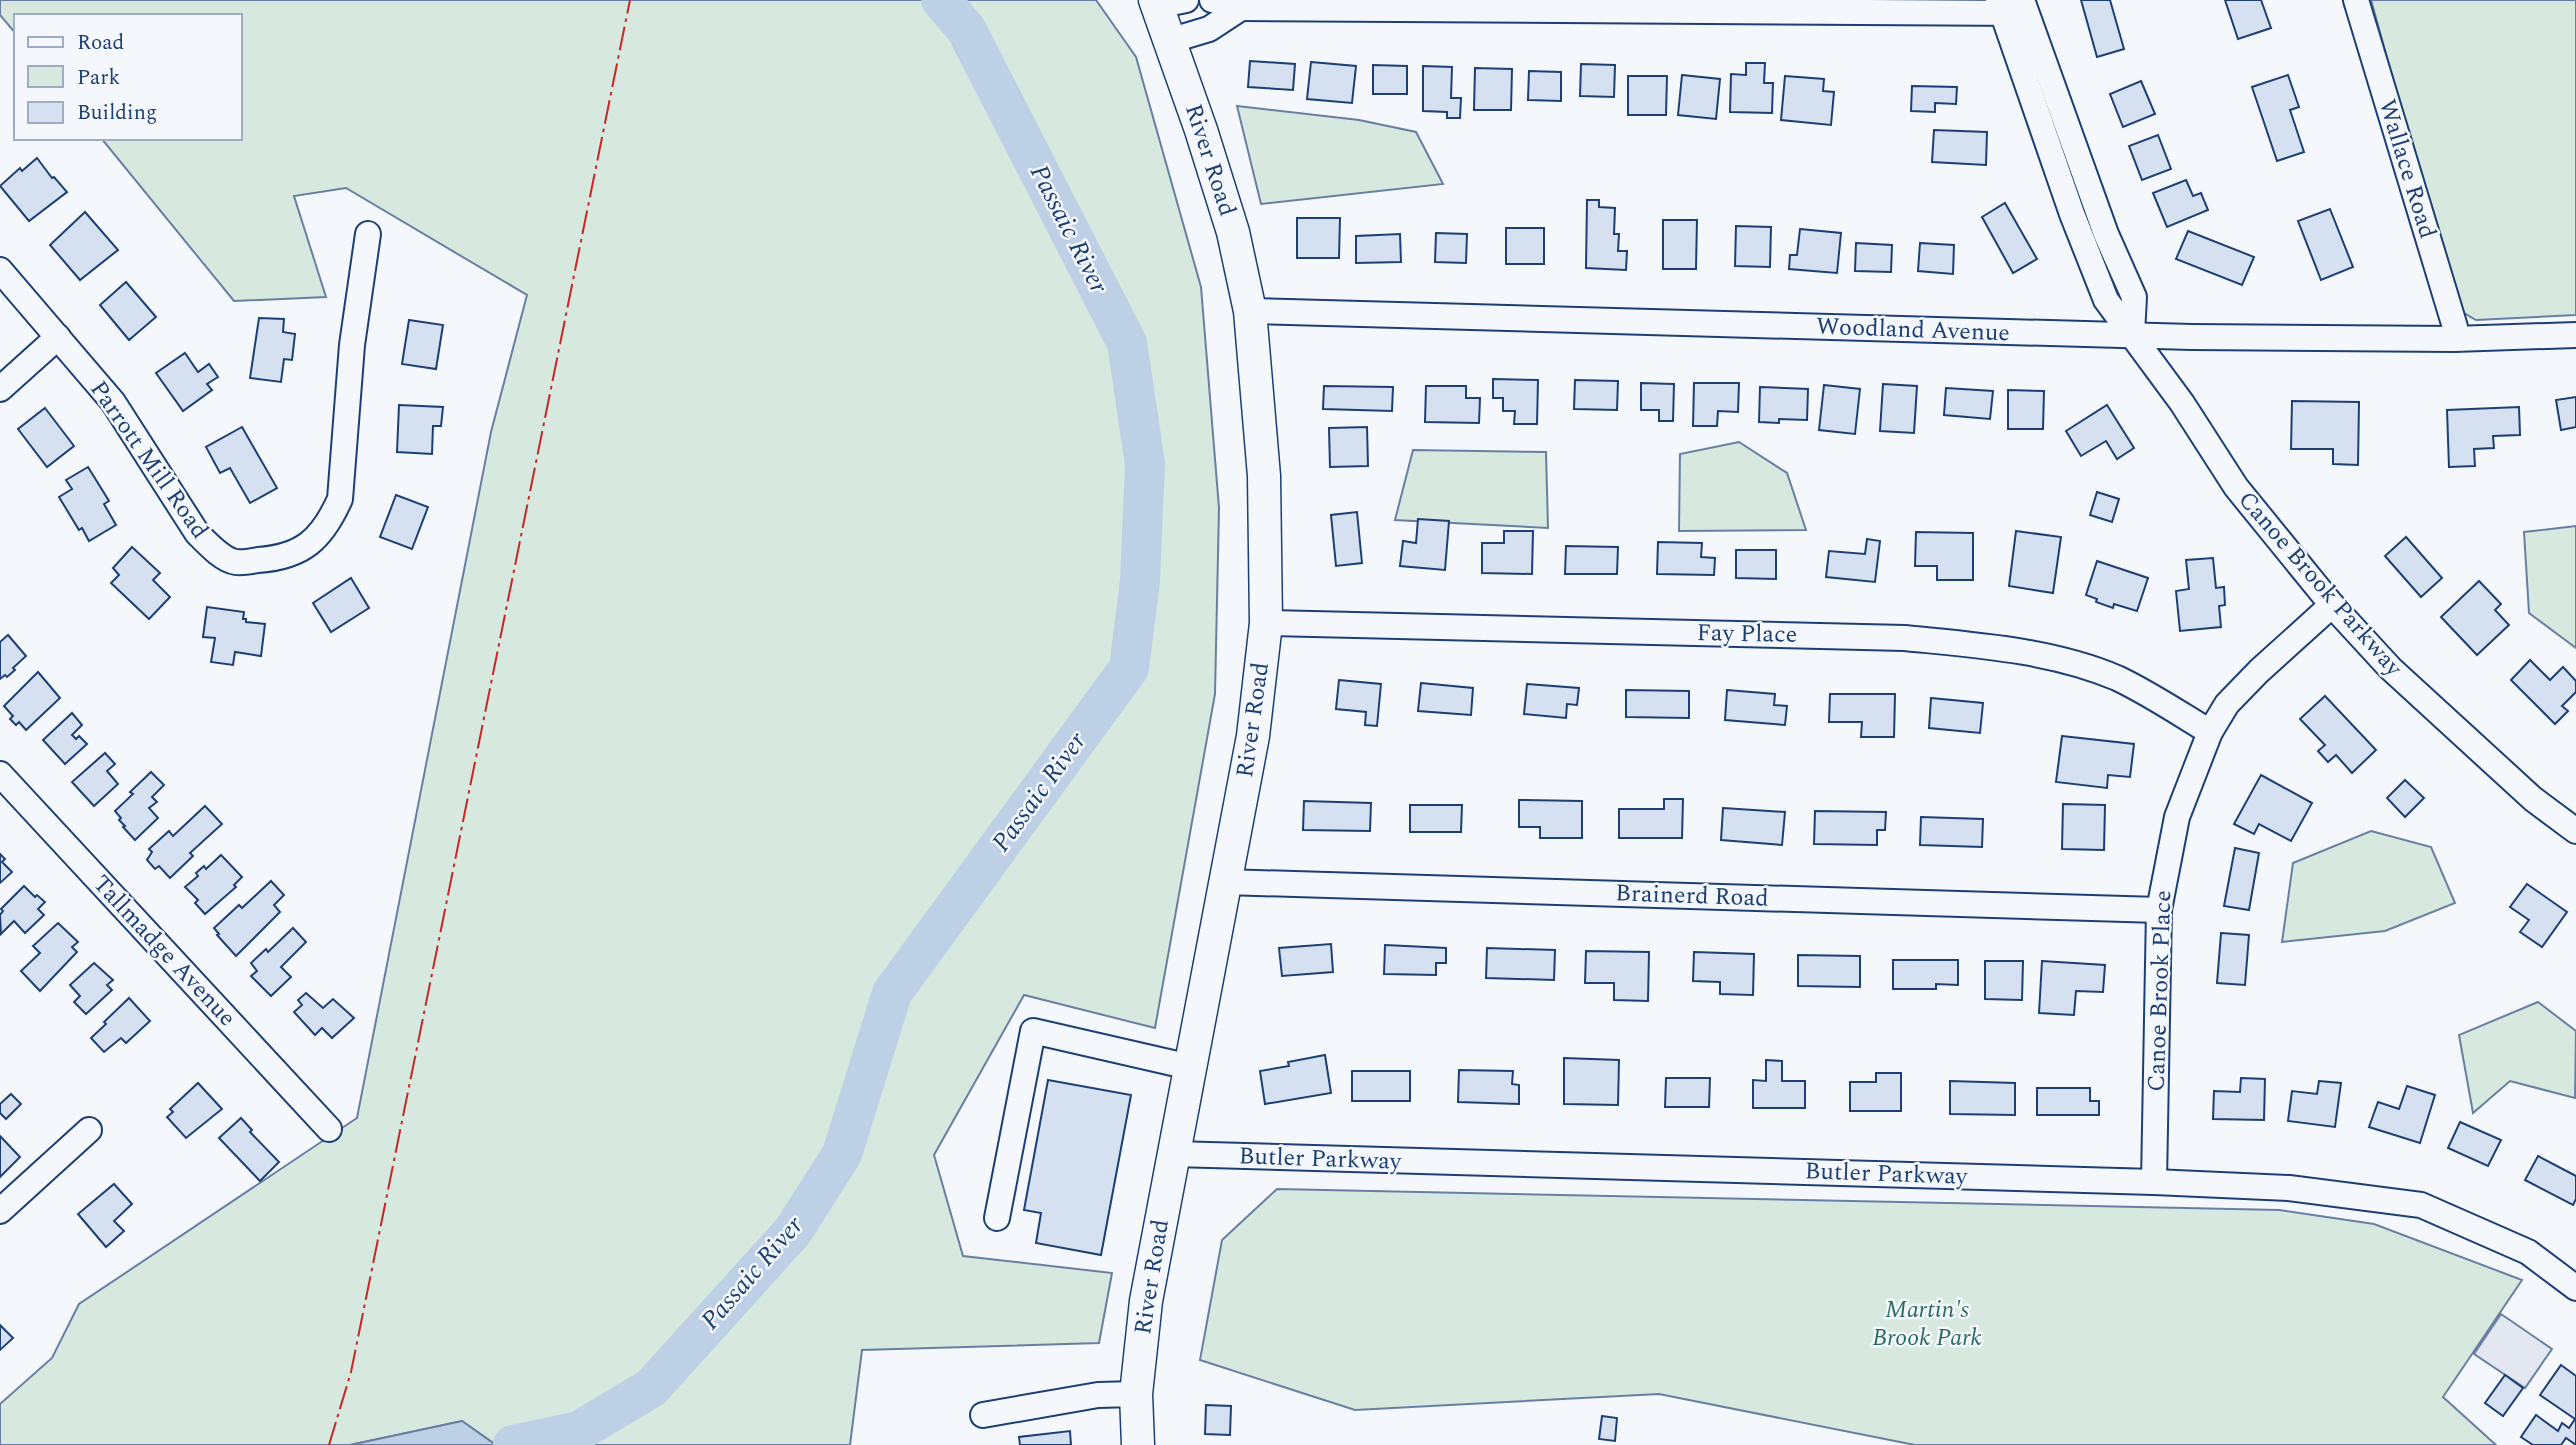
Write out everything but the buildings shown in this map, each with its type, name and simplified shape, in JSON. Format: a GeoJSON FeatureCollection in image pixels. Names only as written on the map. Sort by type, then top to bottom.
{"type":"FeatureCollection","features":[{"type":"Feature","properties":{"kind":"main road","name":"River Road"},"geometry":{"type":"LineString","coordinates":[[1138,1445],[1136,1394],[1146,1301],[1253,736],[1266,623],[1264,476],[1250,311],[1233,232],[1169,40],[1162,2]]}},
{"type":"Feature","properties":{"kind":"street"},"geometry":{"type":"LineString","coordinates":[[1212,0],[1241,8],[2012,6],[2133,296],[2132,333]]}},
{"type":"Feature","properties":{"kind":"street","name":"Wallace Road"},"geometry":{"type":"LineString","coordinates":[[2356,0],[2455,327],[2454,339]]}},
{"type":"Feature","properties":{"kind":"street"},"geometry":{"type":"LineString","coordinates":[[1169,40],[1209,29],[1241,8]]}},
{"type":"Feature","properties":{"kind":"street","name":"Parrott Mill Road"},"geometry":{"type":"LineString","coordinates":[[0,270],[113,402],[197,533],[235,562],[282,558],[310,545],[330,521],[340,499],[352,345],[368,234]]}},
{"type":"Feature","properties":{"kind":"street","name":"Woodland Avenue"},"geometry":{"type":"LineString","coordinates":[[1250,311],[2065,334],[2132,333],[2192,337],[2454,339],[2576,335]]}},
{"type":"Feature","properties":{"kind":"street","name":"Canoe Brook Parkway"},"geometry":{"type":"LineString","coordinates":[[2132,333],[2182,403],[2236,487],[2332,606],[2390,668],[2452,727],[2533,799],[2576,831]]}},
{"type":"Feature","properties":{"kind":"street"},"geometry":{"type":"LineString","coordinates":[[0,389],[58,337]]}},
{"type":"Feature","properties":{"kind":"street","name":"Canoe Brook Place"},"geometry":{"type":"LineString","coordinates":[[2154,1182],[2159,910],[2177,817],[2210,732],[2227,704],[2332,606]]}},
{"type":"Feature","properties":{"kind":"street","name":"Fay Place"},"geometry":{"type":"LineString","coordinates":[[1266,623],[1905,638],[1986,647],[2025,652],[2117,678],[2210,732]]}},
{"type":"Feature","properties":{"kind":"street","name":"Tallmadge Avenue"},"geometry":{"type":"LineString","coordinates":[[0,774],[329,1129]]}},
{"type":"Feature","properties":{"kind":"street","name":"Brainerd Road"},"geometry":{"type":"LineString","coordinates":[[1225,883],[2159,910]]}},
{"type":"Feature","properties":{"kind":"street"},"geometry":{"type":"LineString","coordinates":[[997,1218],[1032,1031],[1190,1067]]}},
{"type":"Feature","properties":{"kind":"street"},"geometry":{"type":"LineString","coordinates":[[0,1211],[89,1130]]}},
{"type":"Feature","properties":{"kind":"street","name":"Butler Parkway"},"geometry":{"type":"LineString","coordinates":[[1174,1154],[2289,1188],[2421,1205],[2528,1252],[2576,1288]]}},
{"type":"Feature","properties":{"kind":"street"},"geometry":{"type":"LineString","coordinates":[[983,1415],[1098,1395],[1136,1394]]}},
{"type":"Feature","properties":{"kind":"green space"},"geometry":{"type":"Polygon","coordinates":[[[0,0],[1096,0],[1136,57],[1201,287],[1219,508],[1215,694],[1155,1028],[1024,995],[934,1155],[963,1256],[1112,1273],[1099,1343],[862,1350],[850,1445],[496,1445],[462,1421],[350,1445],[0,1445],[0,1404],[52,1358],[79,1304],[357,1118],[491,432],[527,295],[346,188],[294,196],[326,297],[234,301],[103,140],[242,140],[242,14],[14,14],[14,32],[0,15],[0,0]]]}},
{"type":"Feature","properties":{"kind":"green space"},"geometry":{"type":"Polygon","coordinates":[[[2371,0],[2576,0],[2576,315],[2476,320],[2457,309],[2371,0]]]}},
{"type":"Feature","properties":{"kind":"green space"},"geometry":{"type":"Polygon","coordinates":[[[1237,106],[1359,120],[1416,132],[1443,184],[1261,204],[1237,106]]]}},
{"type":"Feature","properties":{"kind":"green space"},"geometry":{"type":"Polygon","coordinates":[[[1739,442],[1787,473],[1806,530],[1679,531],[1680,454],[1739,442]]]}},
{"type":"Feature","properties":{"kind":"green space"},"geometry":{"type":"Polygon","coordinates":[[[1413,450],[1546,452],[1548,528],[1395,520],[1413,450]]]}},
{"type":"Feature","properties":{"kind":"green space"},"geometry":{"type":"Polygon","coordinates":[[[2576,526],[2576,648],[2529,613],[2524,532],[2576,526]]]}},
{"type":"Feature","properties":{"kind":"green space"},"geometry":{"type":"Polygon","coordinates":[[[2371,831],[2431,847],[2455,903],[2385,931],[2282,942],[2293,863],[2371,831]]]}},
{"type":"Feature","properties":{"kind":"green space"},"geometry":{"type":"Polygon","coordinates":[[[2538,1002],[2576,1031],[2575,1098],[2510,1081],[2473,1113],[2459,1035],[2538,1002]]]}},
{"type":"Feature","properties":{"kind":"green space","name":"Martin's Brook Park"},"geometry":{"type":"Polygon","coordinates":[[[1277,1189],[2279,1210],[2374,1224],[2522,1280],[2443,1397],[2496,1445],[1915,1445],[1659,1394],[1355,1410],[1200,1360],[1222,1240],[1277,1189]]]}},
{"type":"Feature","properties":{"kind":"shaded area"},"geometry":{"type":"Polygon","coordinates":[[[2501,1314],[2552,1349],[2525,1388],[2474,1354],[2501,1314]]]}},
{"type":"Feature","properties":{"kind":"water"},"geometry":{"type":"Polygon","coordinates":[[[462,1421],[496,1445],[350,1445],[462,1421]]]}},
{"type":"Feature","properties":{"kind":"waterway","name":"Passaic River"},"geometry":{"type":"LineString","coordinates":[[513,1445],[579,1431],[651,1388],[793,1231],[842,1154],[892,993],[1129,668],[1140,581],[1145,464],[1127,343],[966,29],[941,0]]}},
{"type":"Feature","properties":{"kind":"power"},"geometry":{"type":"LineString","coordinates":[[329,1445],[351,1372],[630,0]]}}]}
